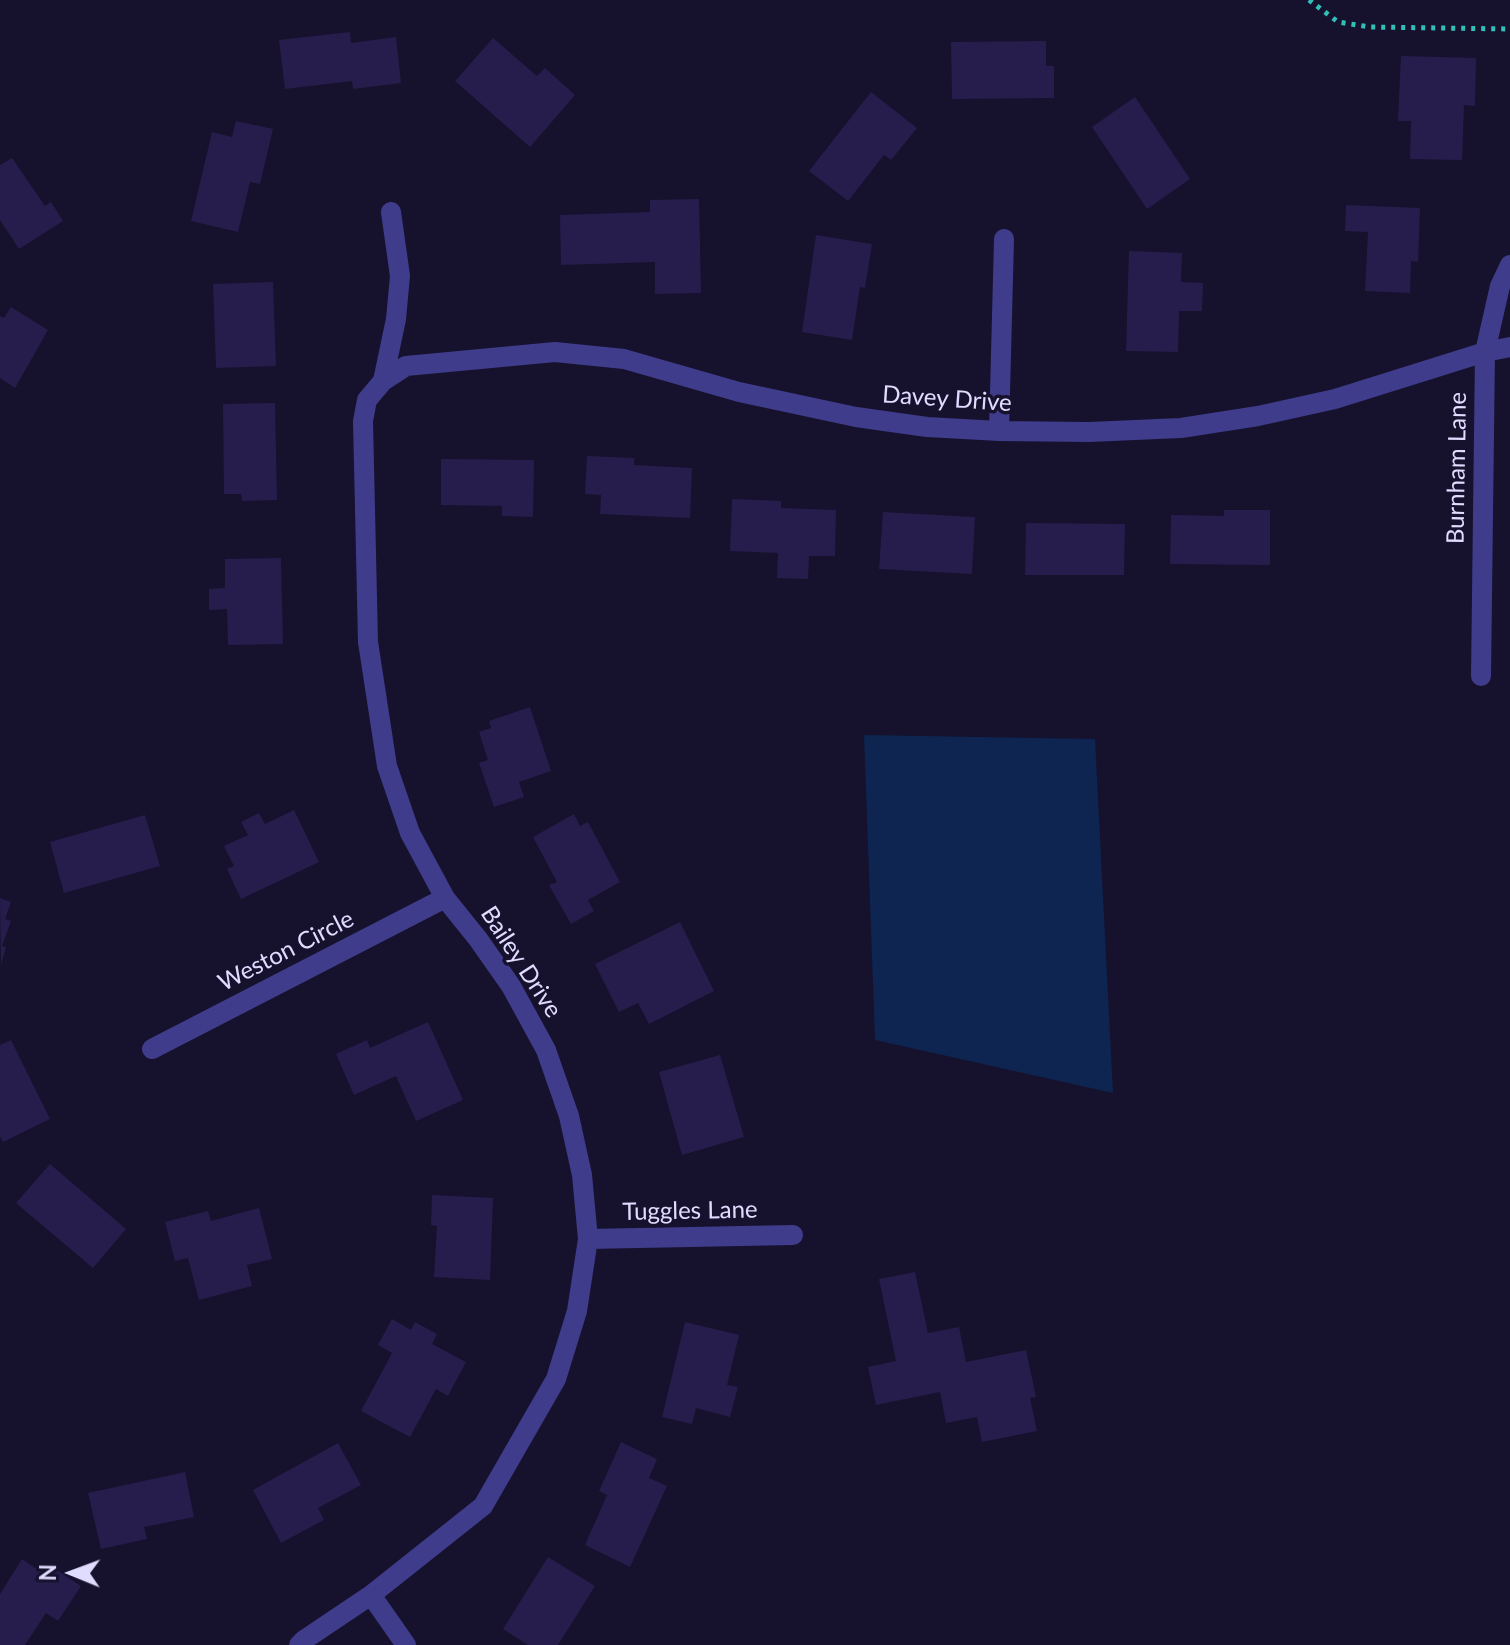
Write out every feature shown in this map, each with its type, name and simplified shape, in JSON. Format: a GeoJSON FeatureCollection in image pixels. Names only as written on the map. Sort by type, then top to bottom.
{"type":"FeatureCollection","features":[{"type":"Feature","properties":{"kind":"street","name":"Bailey Drive"},"geometry":{"type":"LineString","coordinates":[[299,1645],[371,1595],[483,1506],[556,1379],[577,1311],[588,1239],[582,1175],[569,1116],[546,1050],[511,986],[445,898],[410,833],[387,766],[368,642],[363,421],[367,400],[383,381],[396,319],[400,276],[391,212]]}},
{"type":"Feature","properties":{"kind":"street"},"geometry":{"type":"LineString","coordinates":[[999,431],[1004,239]]}},
{"type":"Feature","properties":{"kind":"street","name":"Burnham Lane"},"geometry":{"type":"LineString","coordinates":[[1481,676],[1485,352],[1500,286],[1510,265]]}},
{"type":"Feature","properties":{"kind":"street","name":"Davey Drive"},"geometry":{"type":"LineString","coordinates":[[383,381],[406,366],[555,352],[624,359],[739,392],[856,417],[927,427],[1089,432],[1181,428],[1258,416],[1335,399],[1510,347]]}},
{"type":"Feature","properties":{"kind":"street","name":"Weston Circle"},"geometry":{"type":"LineString","coordinates":[[152,1049],[445,898]]}},
{"type":"Feature","properties":{"kind":"street","name":"Tuggles Lane"},"geometry":{"type":"LineString","coordinates":[[588,1239],[793,1235]]}},
{"type":"Feature","properties":{"kind":"street"},"geometry":{"type":"LineString","coordinates":[[371,1595],[406,1645]]}},
{"type":"Feature","properties":{"kind":"path"},"geometry":{"type":"LineString","coordinates":[[1309,0],[1338,22],[1370,27],[1510,29]]}},
{"type":"Feature","properties":{"kind":"water"},"geometry":{"type":"Polygon","coordinates":[[[864,735],[1095,739],[1113,1093],[875,1040],[864,735]]]}},
{"type":"Feature","properties":{"kind":"building"},"geometry":{"type":"Polygon","coordinates":[[[350,32],[351,43],[396,37],[401,83],[353,89],[352,81],[285,89],[279,40],[350,32]]]}},
{"type":"Feature","properties":{"kind":"building"},"geometry":{"type":"Polygon","coordinates":[[[493,38],[537,76],[545,68],[575,95],[530,147],[455,81],[493,38]]]}},
{"type":"Feature","properties":{"kind":"building"},"geometry":{"type":"Polygon","coordinates":[[[1046,41],[1046,66],[1054,66],[1054,98],[952,99],[951,42],[1046,41]]]}},
{"type":"Feature","properties":{"kind":"building"},"geometry":{"type":"Polygon","coordinates":[[[1401,56],[1476,58],[1475,106],[1464,105],[1462,160],[1410,159],[1411,121],[1398,121],[1401,56]]]}},
{"type":"Feature","properties":{"kind":"building"},"geometry":{"type":"Polygon","coordinates":[[[871,92],[917,128],[891,160],[884,155],[848,201],[809,171],[871,92]]]}},
{"type":"Feature","properties":{"kind":"building"},"geometry":{"type":"Polygon","coordinates":[[[1135,97],[1190,179],[1147,209],[1092,127],[1135,97]]]}},
{"type":"Feature","properties":{"kind":"building"},"geometry":{"type":"Polygon","coordinates":[[[236,121],[273,129],[260,184],[250,182],[238,232],[191,221],[212,132],[232,137],[236,121]]]}},
{"type":"Feature","properties":{"kind":"building"},"geometry":{"type":"Polygon","coordinates":[[[12,158],[45,206],[51,202],[63,221],[19,249],[0,220],[0,165],[12,158]]]}},
{"type":"Feature","properties":{"kind":"building"},"geometry":{"type":"Polygon","coordinates":[[[699,199],[701,293],[655,294],[655,262],[561,265],[560,215],[650,212],[650,200],[699,199]]]}},
{"type":"Feature","properties":{"kind":"building"},"geometry":{"type":"Polygon","coordinates":[[[1346,205],[1420,208],[1418,262],[1411,261],[1410,293],[1365,291],[1368,232],[1345,231],[1346,205]]]}},
{"type":"Feature","properties":{"kind":"building"},"geometry":{"type":"Polygon","coordinates":[[[816,235],[872,244],[865,288],[860,287],[852,340],[802,332],[816,235]]]}},
{"type":"Feature","properties":{"kind":"building"},"geometry":{"type":"Polygon","coordinates":[[[1129,251],[1182,253],[1181,282],[1203,283],[1202,311],[1179,311],[1178,352],[1126,351],[1129,251]]]}},
{"type":"Feature","properties":{"kind":"building"},"geometry":{"type":"Polygon","coordinates":[[[273,282],[276,366],[216,368],[213,284],[273,282]]]}},
{"type":"Feature","properties":{"kind":"building"},"geometry":{"type":"Polygon","coordinates":[[[11,307],[48,330],[15,388],[0,378],[0,316],[4,318],[11,307]]]}},
{"type":"Feature","properties":{"kind":"building"},"geometry":{"type":"Polygon","coordinates":[[[275,403],[277,500],[242,501],[241,494],[224,494],[223,404],[275,403]]]}},
{"type":"Feature","properties":{"kind":"building"},"geometry":{"type":"Polygon","coordinates":[[[587,456],[634,458],[634,465],[692,468],[690,518],[600,514],[601,495],[585,494],[587,456]]]}},
{"type":"Feature","properties":{"kind":"building"},"geometry":{"type":"Polygon","coordinates":[[[441,459],[534,460],[533,517],[502,516],[502,506],[441,505],[441,459]]]}},
{"type":"Feature","properties":{"kind":"building"},"geometry":{"type":"Polygon","coordinates":[[[732,499],[781,501],[781,508],[836,510],[835,556],[809,556],[808,579],[777,578],[778,553],[730,551],[732,499]]]}},
{"type":"Feature","properties":{"kind":"building"},"geometry":{"type":"Polygon","coordinates":[[[1224,510],[1270,510],[1270,565],[1170,564],[1171,515],[1224,516],[1224,510]]]}},
{"type":"Feature","properties":{"kind":"building"},"geometry":{"type":"Polygon","coordinates":[[[883,512],[975,517],[972,574],[879,569],[883,512]]]}},
{"type":"Feature","properties":{"kind":"building"},"geometry":{"type":"Polygon","coordinates":[[[1026,523],[1125,524],[1124,575],[1025,575],[1026,523]]]}},
{"type":"Feature","properties":{"kind":"building"},"geometry":{"type":"Polygon","coordinates":[[[281,558],[283,644],[228,645],[227,609],[209,610],[209,589],[225,588],[225,559],[281,558]]]}},
{"type":"Feature","properties":{"kind":"building"},"geometry":{"type":"Polygon","coordinates":[[[530,707],[551,771],[519,782],[524,797],[494,807],[479,763],[488,760],[479,732],[491,728],[489,721],[530,707]]]}},
{"type":"Feature","properties":{"kind":"building"},"geometry":{"type":"Polygon","coordinates":[[[294,810],[319,862],[241,899],[227,869],[234,866],[224,846],[248,835],[241,822],[259,813],[265,824],[294,810]]]}},
{"type":"Feature","properties":{"kind":"building"},"geometry":{"type":"Polygon","coordinates":[[[574,814],[580,826],[588,822],[620,882],[588,900],[594,911],[571,924],[549,885],[557,882],[533,837],[574,814]]]}},
{"type":"Feature","properties":{"kind":"building"},"geometry":{"type":"Polygon","coordinates":[[[145,815],[160,866],[64,893],[50,842],[145,815]]]}},
{"type":"Feature","properties":{"kind":"building"},"geometry":{"type":"Polygon","coordinates":[[[0,898],[11,902],[5,919],[11,921],[2,946],[6,947],[1,965],[0,898]]]}},
{"type":"Feature","properties":{"kind":"building"},"geometry":{"type":"Polygon","coordinates":[[[680,922],[714,991],[649,1024],[638,1003],[619,1012],[595,964],[680,922]]]}},
{"type":"Feature","properties":{"kind":"building"},"geometry":{"type":"Polygon","coordinates":[[[428,1022],[463,1100],[416,1121],[396,1076],[354,1095],[336,1054],[367,1040],[370,1048],[428,1022]]]}},
{"type":"Feature","properties":{"kind":"building"},"geometry":{"type":"Polygon","coordinates":[[[11,1040],[50,1119],[3,1142],[0,1136],[0,1045],[11,1040]]]}},
{"type":"Feature","properties":{"kind":"building"},"geometry":{"type":"Polygon","coordinates":[[[720,1055],[744,1137],[682,1155],[659,1072],[720,1055]]]}},
{"type":"Feature","properties":{"kind":"building"},"geometry":{"type":"Polygon","coordinates":[[[50,1164],[126,1229],[93,1268],[16,1203],[50,1164]]]}},
{"type":"Feature","properties":{"kind":"building"},"geometry":{"type":"Polygon","coordinates":[[[432,1195],[493,1198],[490,1280],[434,1277],[437,1226],[431,1225],[432,1195]]]}},
{"type":"Feature","properties":{"kind":"building"},"geometry":{"type":"Polygon","coordinates":[[[259,1208],[272,1259],[247,1265],[252,1286],[199,1300],[188,1258],[175,1261],[165,1222],[208,1211],[211,1221],[259,1208]]]}},
{"type":"Feature","properties":{"kind":"building"},"geometry":{"type":"Polygon","coordinates":[[[915,1272],[928,1333],[959,1327],[966,1362],[1026,1350],[1036,1397],[1030,1398],[1037,1431],[982,1442],[977,1417],[946,1423],[940,1392],[876,1405],[868,1367],[896,1361],[879,1279],[915,1272]]]}},
{"type":"Feature","properties":{"kind":"building"},"geometry":{"type":"Polygon","coordinates":[[[392,1319],[411,1330],[415,1322],[437,1334],[432,1344],[466,1362],[448,1396],[436,1389],[410,1437],[361,1411],[392,1353],[378,1345],[392,1319]]]}},
{"type":"Feature","properties":{"kind":"building"},"geometry":{"type":"Polygon","coordinates":[[[685,1322],[739,1335],[727,1385],[738,1387],[730,1417],[696,1408],[692,1424],[662,1417],[685,1322]]]}},
{"type":"Feature","properties":{"kind":"building"},"geometry":{"type":"Polygon","coordinates":[[[621,1442],[657,1459],[649,1478],[667,1486],[630,1567],[585,1545],[607,1495],[599,1491],[621,1442]]]}},
{"type":"Feature","properties":{"kind":"building"},"geometry":{"type":"Polygon","coordinates":[[[338,1443],[361,1485],[318,1508],[324,1520],[281,1543],[253,1490],[338,1443]]]}},
{"type":"Feature","properties":{"kind":"building"},"geometry":{"type":"Polygon","coordinates":[[[185,1472],[194,1517],[144,1527],[147,1539],[101,1549],[88,1493],[185,1472]]]}},
{"type":"Feature","properties":{"kind":"building"},"geometry":{"type":"Polygon","coordinates":[[[548,1557],[595,1586],[558,1645],[528,1645],[503,1629],[548,1557]]]}},
{"type":"Feature","properties":{"kind":"building"},"geometry":{"type":"Polygon","coordinates":[[[22,1559],[46,1575],[52,1567],[81,1586],[58,1621],[46,1613],[25,1645],[0,1645],[0,1594],[22,1559]]]}}]}
